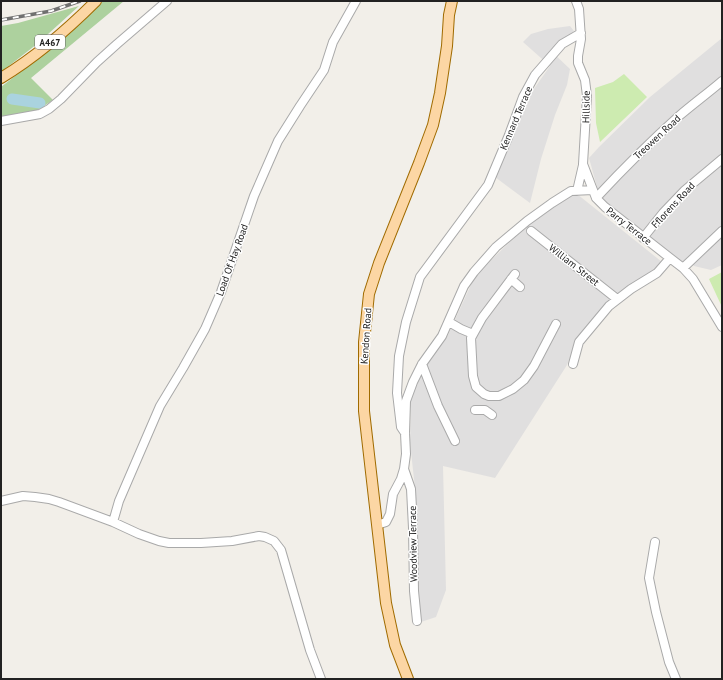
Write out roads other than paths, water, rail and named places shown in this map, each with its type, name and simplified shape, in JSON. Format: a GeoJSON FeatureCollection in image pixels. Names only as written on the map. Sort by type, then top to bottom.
{"type":"FeatureCollection","features":[{"type":"Feature","properties":{"kind":"main road","name":"A467"},"geometry":{"type":"LineString","coordinates":[[1,78],[17,68],[58,35],[96,1]]}},
{"type":"Feature","properties":{"kind":"main road","name":"Kendon Road"},"geometry":{"type":"LineString","coordinates":[[408,679],[395,645],[386,603],[364,411],[364,342],[369,294],[379,263],[420,163],[433,125],[447,46],[449,15],[452,1]]}},
{"type":"Feature","properties":{"kind":"street"},"geometry":{"type":"LineString","coordinates":[[1,121],[40,114],[49,109],[61,99],[97,62],[167,1]]}},
{"type":"Feature","properties":{"kind":"street","name":"Load Of Hay Road"},"geometry":{"type":"LineString","coordinates":[[113,522],[119,501],[160,406],[208,323],[221,292],[254,196],[278,140],[324,70],[333,42],[356,1]]}},
{"type":"Feature","properties":{"kind":"street","name":"Hillside"},"geometry":{"type":"LineString","coordinates":[[576,1],[579,9],[581,38],[578,63],[585,80],[587,96],[583,164],[594,194]]}},
{"type":"Feature","properties":{"kind":"street","name":"Kennard Terrace"},"geometry":{"type":"LineString","coordinates":[[405,433],[401,427],[397,392],[399,356],[406,322],[420,277],[488,185],[523,97],[535,75],[562,44],[580,33]]}},
{"type":"Feature","properties":{"kind":"street","name":"Treowen Road"},"geometry":{"type":"LineString","coordinates":[[594,194],[680,115],[722,81]]}},
{"type":"Feature","properties":{"kind":"street","name":"Fflorens Road"},"geometry":{"type":"LineString","coordinates":[[643,238],[663,213],[685,190],[722,159]]}},
{"type":"Feature","properties":{"kind":"street"},"geometry":{"type":"LineString","coordinates":[[577,191],[583,164]]}},
{"type":"Feature","properties":{"kind":"street"},"geometry":{"type":"LineString","coordinates":[[377,525],[386,522],[390,514],[393,494],[401,479],[404,469],[406,454],[406,401],[422,364],[442,336],[464,286],[496,247],[546,207],[571,191],[594,194]]}},
{"type":"Feature","properties":{"kind":"street","name":"Parry Terrace"},"geometry":{"type":"LineString","coordinates":[[594,194],[605,208],[683,268],[698,285],[722,327]]}},
{"type":"Feature","properties":{"kind":"street","name":"William Street"},"geometry":{"type":"LineString","coordinates":[[531,231],[617,299]]}},
{"type":"Feature","properties":{"kind":"street"},"geometry":{"type":"LineString","coordinates":[[683,268],[722,231]]}},
{"type":"Feature","properties":{"kind":"street"},"geometry":{"type":"LineString","coordinates":[[573,364],[579,342],[609,306],[631,289],[656,273],[670,258]]}},
{"type":"Feature","properties":{"kind":"street"},"geometry":{"type":"LineString","coordinates":[[520,286],[513,277],[482,318],[471,338],[473,376],[476,386],[484,394],[489,396],[499,396],[513,389],[524,380],[534,366],[556,324]]}},
{"type":"Feature","properties":{"kind":"street"},"geometry":{"type":"LineString","coordinates":[[449,322],[473,334]]}},
{"type":"Feature","properties":{"kind":"street"},"geometry":{"type":"LineString","coordinates":[[422,364],[438,406],[455,441]]}},
{"type":"Feature","properties":{"kind":"street"},"geometry":{"type":"LineString","coordinates":[[484,410],[489,396]]}},
{"type":"Feature","properties":{"kind":"street"},"geometry":{"type":"LineString","coordinates":[[475,410],[484,410],[492,415]]}},
{"type":"Feature","properties":{"kind":"street","name":"Woodview Terrace"},"geometry":{"type":"LineString","coordinates":[[404,469],[412,489],[414,591],[417,621]]}},
{"type":"Feature","properties":{"kind":"street"},"geometry":{"type":"LineString","coordinates":[[1,501],[23,496],[49,499],[113,522],[139,534],[169,543],[232,541],[259,536],[274,541],[281,550],[310,650],[321,679]]}},
{"type":"Feature","properties":{"kind":"street"},"geometry":{"type":"LineString","coordinates":[[655,542],[650,578],[669,662],[676,679]]}},
{"type":"Feature","properties":{"kind":"waterway"},"geometry":{"type":"LineString","coordinates":[[12,99],[40,103]]}},
{"type":"Feature","properties":{"kind":"railway"},"geometry":{"type":"LineString","coordinates":[[1,20],[51,11],[80,1]]}}]}
